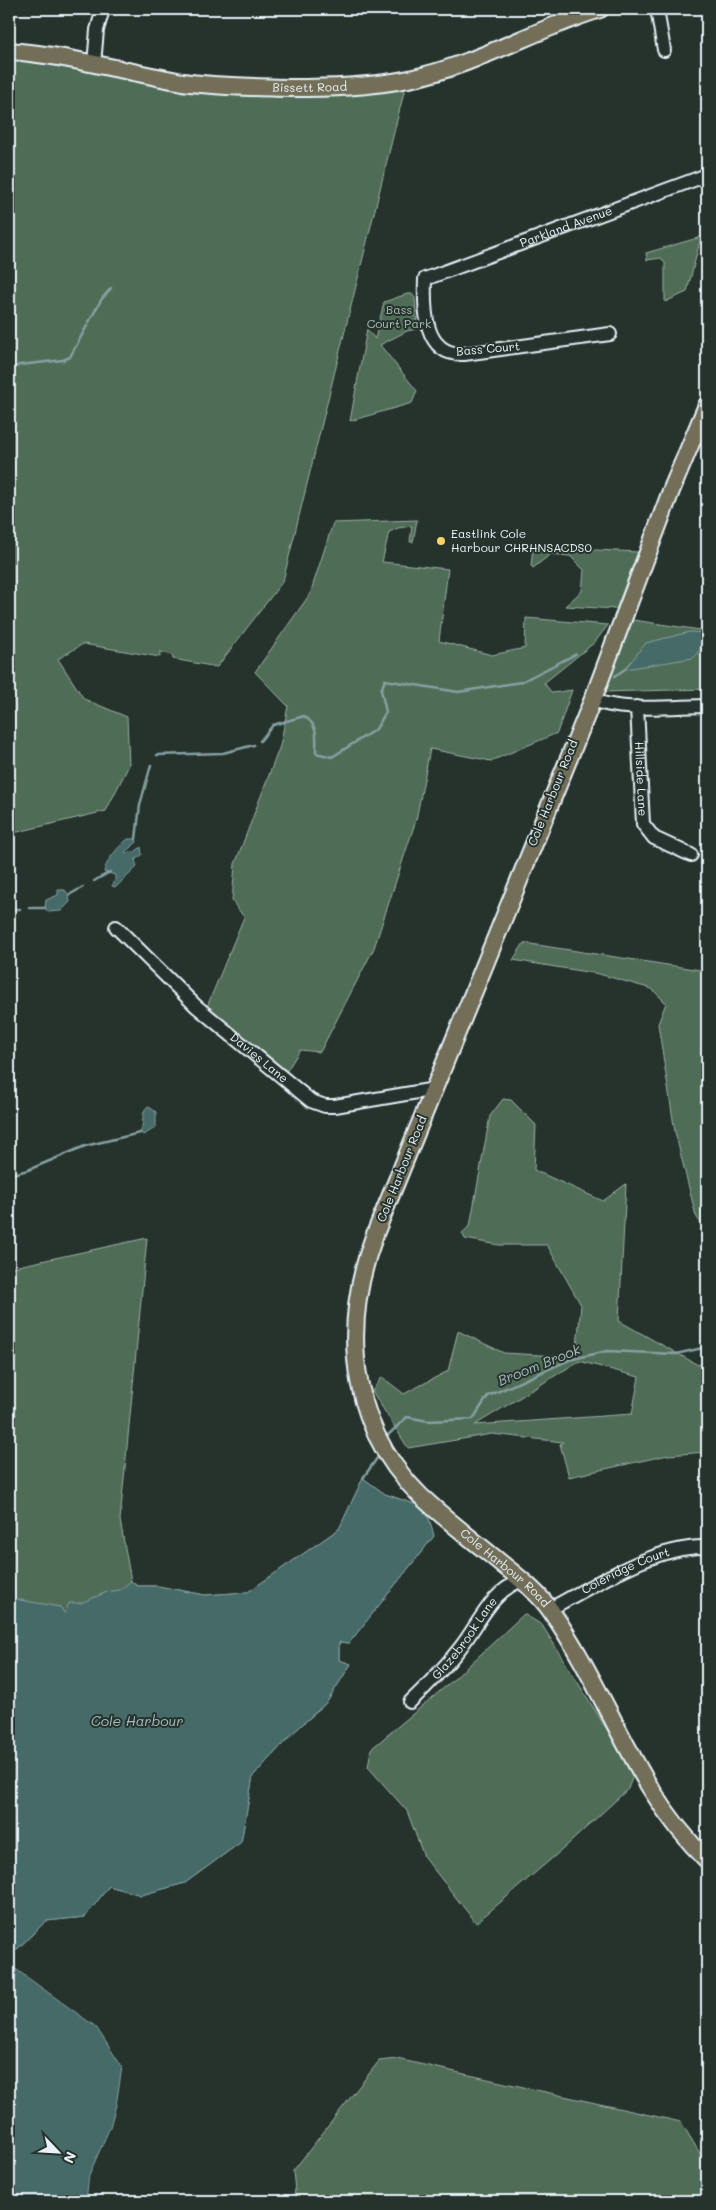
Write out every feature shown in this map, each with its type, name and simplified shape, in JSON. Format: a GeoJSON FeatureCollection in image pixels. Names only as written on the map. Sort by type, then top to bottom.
{"type":"FeatureCollection","features":[{"type":"Feature","properties":{"kind":"main road","name":"Bissett Road"},"geometry":{"type":"LineString","coordinates":[[9,51],[44,54],[210,86],[244,88],[367,86],[410,79],[492,54],[580,15],[600,9]]}},
{"type":"Feature","properties":{"kind":"main road","name":"Cole Harbour Road"},"geometry":{"type":"LineString","coordinates":[[707,405],[671,491],[592,699],[376,1234],[365,1263],[358,1294],[354,1328],[357,1375],[374,1430],[401,1474],[430,1505],[522,1580],[550,1610],[571,1642],[647,1784],[692,1846],[707,1860]]}},
{"type":"Feature","properties":{"kind":"street"},"geometry":{"type":"LineString","coordinates":[[94,64],[97,30],[103,9]]}},
{"type":"Feature","properties":{"kind":"street"},"geometry":{"type":"LineString","coordinates":[[657,9],[664,50]]}},
{"type":"Feature","properties":{"kind":"street","name":"Parkland Avenue"},"geometry":{"type":"LineString","coordinates":[[426,278],[707,175]]}},
{"type":"Feature","properties":{"kind":"street","name":"Bass Court"},"geometry":{"type":"LineString","coordinates":[[426,278],[426,310],[431,335],[439,347],[449,353],[464,354],[610,334]]}},
{"type":"Feature","properties":{"kind":"street"},"geometry":{"type":"LineString","coordinates":[[592,699],[601,704],[637,707],[707,706]]}},
{"type":"Feature","properties":{"kind":"street","name":"Hillside Lane"},"geometry":{"type":"LineString","coordinates":[[637,707],[643,824],[654,838],[691,855]]}},
{"type":"Feature","properties":{"kind":"street","name":"Davies Lane"},"geometry":{"type":"LineString","coordinates":[[116,927],[196,1006],[311,1101],[320,1105],[335,1106],[435,1089]]}},
{"type":"Feature","properties":{"kind":"street","name":"Coleridge Court"},"geometry":{"type":"LineString","coordinates":[[550,1610],[629,1568],[654,1557],[691,1548],[707,1547]]}},
{"type":"Feature","properties":{"kind":"street","name":"Glazebrook Lane"},"geometry":{"type":"LineString","coordinates":[[410,1702],[461,1647],[497,1596],[512,1583],[522,1580]]}},
{"type":"Feature","properties":{"kind":"green space"},"geometry":{"type":"Polygon","coordinates":[[[19,54],[34,63],[71,67],[183,92],[279,97],[405,88],[283,581],[217,667],[173,659],[172,655],[160,652],[160,657],[83,644],[58,659],[84,699],[127,717],[129,765],[106,811],[9,834],[9,56],[19,54]]]}},
{"type":"Feature","properties":{"kind":"green space"},"geometry":{"type":"Polygon","coordinates":[[[701,237],[687,292],[665,302],[665,263],[661,258],[647,260],[646,253],[701,237]]]}},
{"type":"Feature","properties":{"kind":"green space","name":"Bass Court Park"},"geometry":{"type":"Polygon","coordinates":[[[412,294],[415,298],[417,329],[407,331],[380,345],[417,391],[412,403],[350,421],[367,329],[375,339],[384,302],[412,294]]]}},
{"type":"Feature","properties":{"kind":"green space"},"geometry":{"type":"Polygon","coordinates":[[[417,520],[413,542],[410,542],[412,526],[398,528],[389,532],[382,562],[448,569],[439,641],[492,655],[525,648],[526,618],[608,625],[595,642],[544,683],[552,693],[572,690],[557,733],[491,761],[430,749],[416,820],[374,948],[320,1052],[300,1050],[286,1072],[206,1009],[244,917],[232,901],[235,864],[280,746],[288,706],[255,672],[310,594],[333,523],[417,520]]]}},
{"type":"Feature","properties":{"kind":"green space"},"geometry":{"type":"Polygon","coordinates":[[[533,547],[638,552],[616,609],[565,606],[582,591],[584,570],[570,556],[551,554],[533,568],[531,566],[533,547]]]}},
{"type":"Feature","properties":{"kind":"green space"},"geometry":{"type":"Polygon","coordinates":[[[633,620],[707,631],[707,689],[604,692],[633,620]]]}},
{"type":"Feature","properties":{"kind":"green space"},"geometry":{"type":"Polygon","coordinates":[[[524,943],[707,971],[707,1232],[696,1216],[675,1132],[658,1024],[666,1003],[652,989],[599,974],[513,960],[524,943]]]}},
{"type":"Feature","properties":{"kind":"green space"},"geometry":{"type":"Polygon","coordinates":[[[503,1099],[511,1100],[536,1125],[534,1170],[603,1201],[626,1184],[619,1321],[698,1365],[707,1359],[707,1452],[668,1455],[569,1477],[560,1444],[563,1442],[492,1434],[408,1448],[372,1391],[382,1377],[404,1394],[448,1371],[458,1331],[504,1353],[576,1357],[581,1305],[547,1245],[499,1245],[465,1239],[462,1233],[470,1226],[490,1116],[503,1099]],[[579,1361],[475,1425],[632,1414],[639,1377],[579,1361]]]}},
{"type":"Feature","properties":{"kind":"green space","name":"Cole Harbour"},"geometry":{"type":"Polygon","coordinates":[[[147,1238],[120,1520],[131,1581],[137,1586],[158,1586],[205,1595],[248,1592],[339,1529],[363,1478],[385,1494],[426,1508],[434,1536],[349,1643],[339,1642],[339,1660],[351,1664],[327,1702],[294,1732],[253,1776],[241,1842],[185,1883],[141,1895],[109,1886],[85,1917],[46,1921],[9,1957],[9,1268],[147,1238]]]}},
{"type":"Feature","properties":{"kind":"green space"},"geometry":{"type":"Polygon","coordinates":[[[524,1614],[542,1625],[634,1773],[628,1789],[563,1849],[476,1923],[424,1857],[407,1811],[368,1767],[371,1749],[452,1681],[524,1614]]]}},
{"type":"Feature","properties":{"kind":"green space"},"geometry":{"type":"Polygon","coordinates":[[[397,2059],[681,2122],[707,2165],[707,2201],[292,2201],[295,2191],[293,2171],[379,2061],[397,2059]]]}},
{"type":"Feature","properties":{"kind":"water"},"geometry":{"type":"Polygon","coordinates":[[[690,632],[707,633],[706,642],[693,658],[625,669],[646,643],[690,632]]]}},
{"type":"Feature","properties":{"kind":"water"},"geometry":{"type":"Polygon","coordinates":[[[128,839],[136,839],[137,842],[125,852],[135,852],[141,847],[142,855],[135,860],[137,867],[116,887],[112,886],[115,881],[115,875],[104,872],[105,867],[113,854],[128,839]]]}},
{"type":"Feature","properties":{"kind":"water"},"geometry":{"type":"Polygon","coordinates":[[[58,890],[65,890],[69,895],[70,902],[61,911],[48,912],[45,908],[46,900],[58,895],[58,890]]]}},
{"type":"Feature","properties":{"kind":"water"},"geometry":{"type":"Polygon","coordinates":[[[148,1106],[156,1112],[156,1127],[144,1135],[140,1133],[144,1111],[148,1106]]]}},
{"type":"Feature","properties":{"kind":"water","name":"Cole Harbour"},"geometry":{"type":"Polygon","coordinates":[[[363,1478],[385,1494],[426,1508],[434,1536],[349,1643],[339,1642],[339,1660],[351,1664],[327,1702],[294,1732],[253,1776],[241,1842],[185,1883],[141,1895],[109,1886],[85,1917],[46,1921],[9,1957],[9,1598],[60,1607],[65,1614],[69,1603],[81,1603],[107,1592],[120,1590],[131,1581],[137,1586],[158,1586],[205,1595],[248,1592],[339,1529],[363,1478]]]}},
{"type":"Feature","properties":{"kind":"water"},"geometry":{"type":"Polygon","coordinates":[[[9,1958],[10,1965],[96,2027],[122,2067],[116,2105],[110,2127],[89,2175],[86,2201],[9,2201],[9,1958]]]}},
{"type":"Feature","properties":{"kind":"waterway"},"geometry":{"type":"LineString","coordinates":[[9,369],[20,365],[63,360],[70,357],[101,300],[111,288]]}},
{"type":"Feature","properties":{"kind":"waterway"},"geometry":{"type":"LineString","coordinates":[[260,741],[273,725],[304,716],[314,728],[316,753],[332,757],[376,729],[386,712],[381,690],[385,680],[458,692],[521,682],[576,654]]}},
{"type":"Feature","properties":{"kind":"waterway"},"geometry":{"type":"LineString","coordinates":[[615,676],[625,669]]}},
{"type":"Feature","properties":{"kind":"waterway"},"geometry":{"type":"LineString","coordinates":[[157,755],[223,753],[254,745]]}},
{"type":"Feature","properties":{"kind":"waterway"},"geometry":{"type":"LineString","coordinates":[[136,839],[140,805],[151,765]]}},
{"type":"Feature","properties":{"kind":"waterway"},"geometry":{"type":"LineString","coordinates":[[94,881],[110,872]]}},
{"type":"Feature","properties":{"kind":"waterway"},"geometry":{"type":"LineString","coordinates":[[69,895],[83,887]]}},
{"type":"Feature","properties":{"kind":"waterway"},"geometry":{"type":"LineString","coordinates":[[29,908],[45,908]]}},
{"type":"Feature","properties":{"kind":"waterway"},"geometry":{"type":"LineString","coordinates":[[9,909],[20,909]]}},
{"type":"Feature","properties":{"kind":"waterway"},"geometry":{"type":"LineString","coordinates":[[9,1175],[28,1170],[85,1146],[140,1133]]}},
{"type":"Feature","properties":{"kind":"waterway","name":"Broom Brook"},"geometry":{"type":"LineString","coordinates":[[386,1437],[407,1417],[428,1421],[473,1419],[488,1396],[569,1360],[607,1351],[676,1354],[707,1347]]}},
{"type":"Feature","properties":{"kind":"waterway","name":"Broom Brook"},"geometry":{"type":"LineString","coordinates":[[363,1478],[380,1454]]}},
{"type":"Feature","properties":{"kind":"place","name":"Eastlink Cole Harbour CHRHNSACDS0"},"geometry":{"type":"Point","coordinates":[441,541]}}]}
